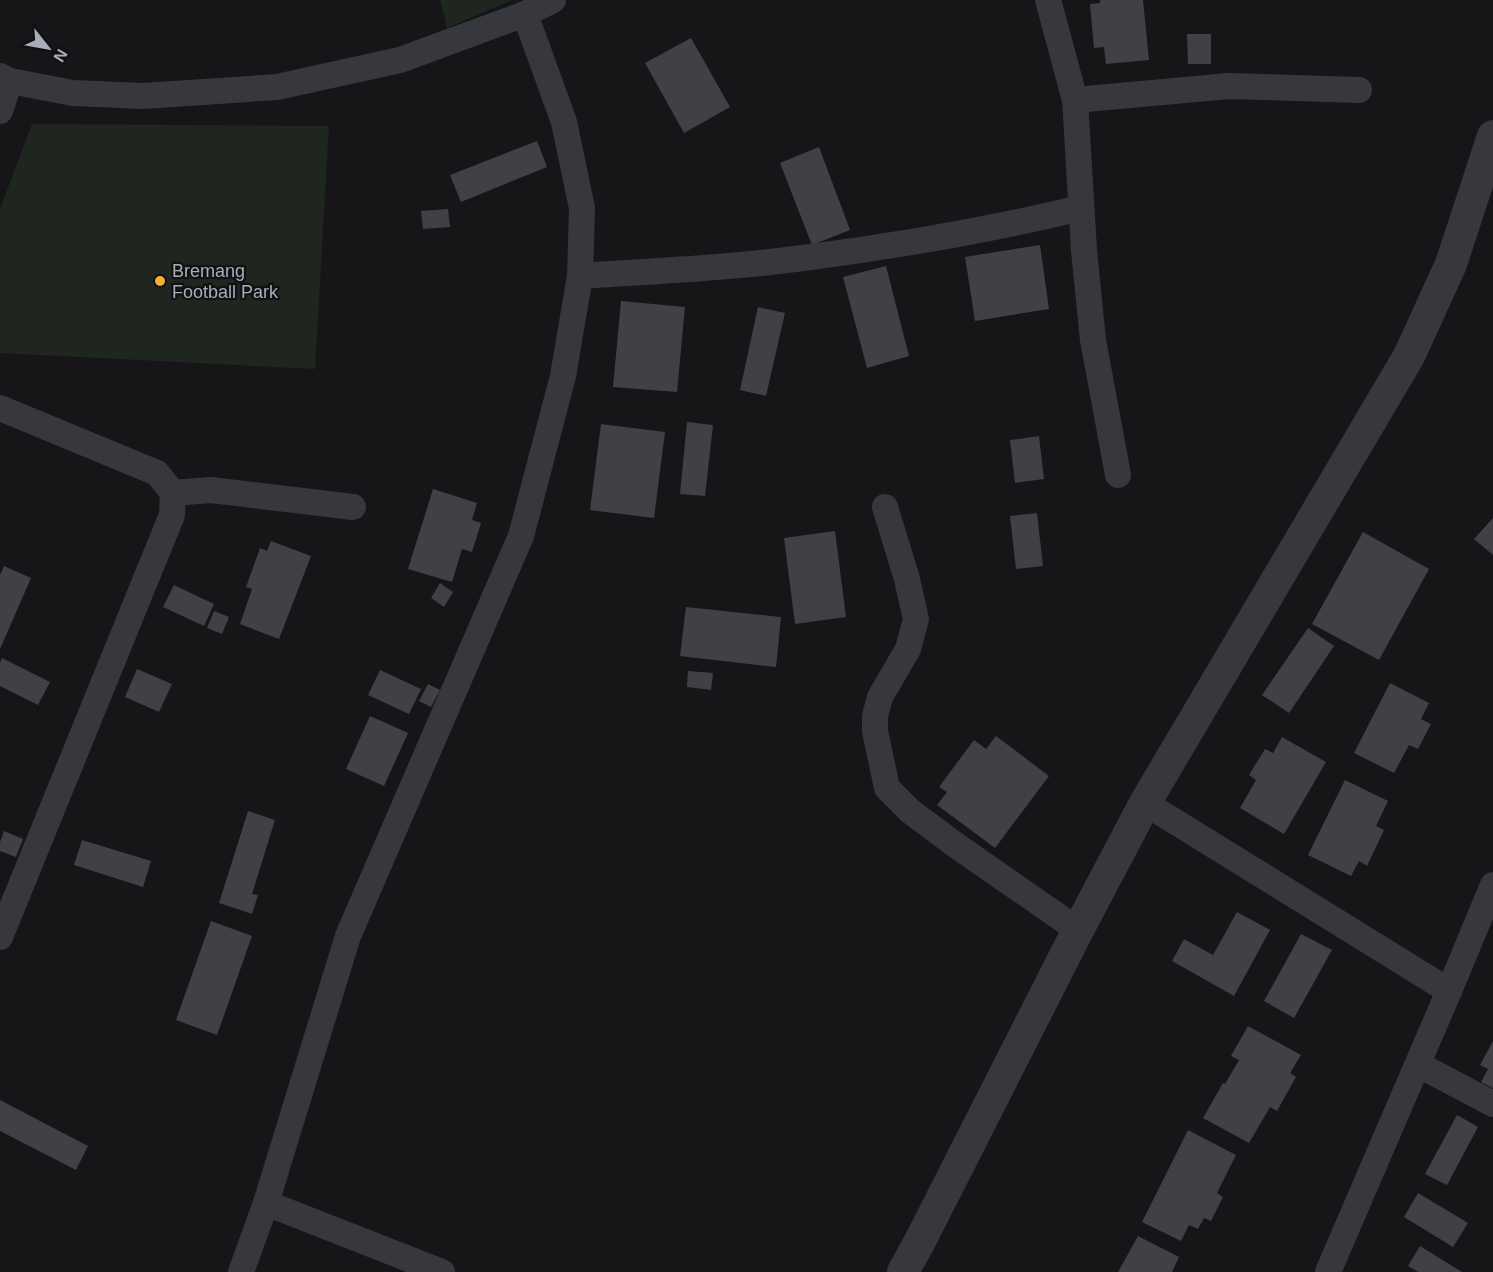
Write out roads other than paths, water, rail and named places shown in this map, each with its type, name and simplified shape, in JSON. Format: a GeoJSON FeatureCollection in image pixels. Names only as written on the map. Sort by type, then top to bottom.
{"type":"FeatureCollection","features":[{"type":"Feature","properties":{"kind":"street"},"geometry":{"type":"LineString","coordinates":[[0,111],[5,78],[73,93],[144,96],[277,87],[400,60],[525,14],[553,0]]}},
{"type":"Feature","properties":{"kind":"street"},"geometry":{"type":"LineString","coordinates":[[1048,0],[1075,100],[1081,208],[1093,340],[1118,475]]}},
{"type":"Feature","properties":{"kind":"street"},"geometry":{"type":"LineString","coordinates":[[241,1272],[266,1203],[348,936],[521,536],[563,376],[580,276],[582,208],[564,122],[525,14]]}},
{"type":"Feature","properties":{"kind":"street"},"geometry":{"type":"LineString","coordinates":[[1075,100],[1220,86],[1359,90]]}},
{"type":"Feature","properties":{"kind":"street"},"geometry":{"type":"LineString","coordinates":[[903,1272],[1145,803],[1409,356],[1451,264],[1493,136]]}},
{"type":"Feature","properties":{"kind":"street"},"geometry":{"type":"LineString","coordinates":[[580,276],[800,259],[944,238],[1081,208]]}},
{"type":"Feature","properties":{"kind":"street"},"geometry":{"type":"LineString","coordinates":[[0,408],[157,473],[173,493],[172,516],[74,751],[0,937]]}},
{"type":"Feature","properties":{"kind":"street"},"geometry":{"type":"LineString","coordinates":[[173,493],[212,490],[353,507]]}},
{"type":"Feature","properties":{"kind":"street"},"geometry":{"type":"LineString","coordinates":[[885,507],[907,579],[916,619],[908,648],[880,697],[875,716],[875,730],[887,788],[910,811],[957,846],[1078,930]]}},
{"type":"Feature","properties":{"kind":"street"},"geometry":{"type":"LineString","coordinates":[[1145,803],[1449,991]]}},
{"type":"Feature","properties":{"kind":"street"},"geometry":{"type":"LineString","coordinates":[[1328,1272],[1419,1065],[1493,885]]}},
{"type":"Feature","properties":{"kind":"street"},"geometry":{"type":"LineString","coordinates":[[1419,1065],[1493,1104]]}},
{"type":"Feature","properties":{"kind":"street"},"geometry":{"type":"LineString","coordinates":[[266,1203],[442,1272]]}},
{"type":"Feature","properties":{"kind":"place","name":"Bremang Football Park"},"geometry":{"type":"Point","coordinates":[160,281]}}]}
